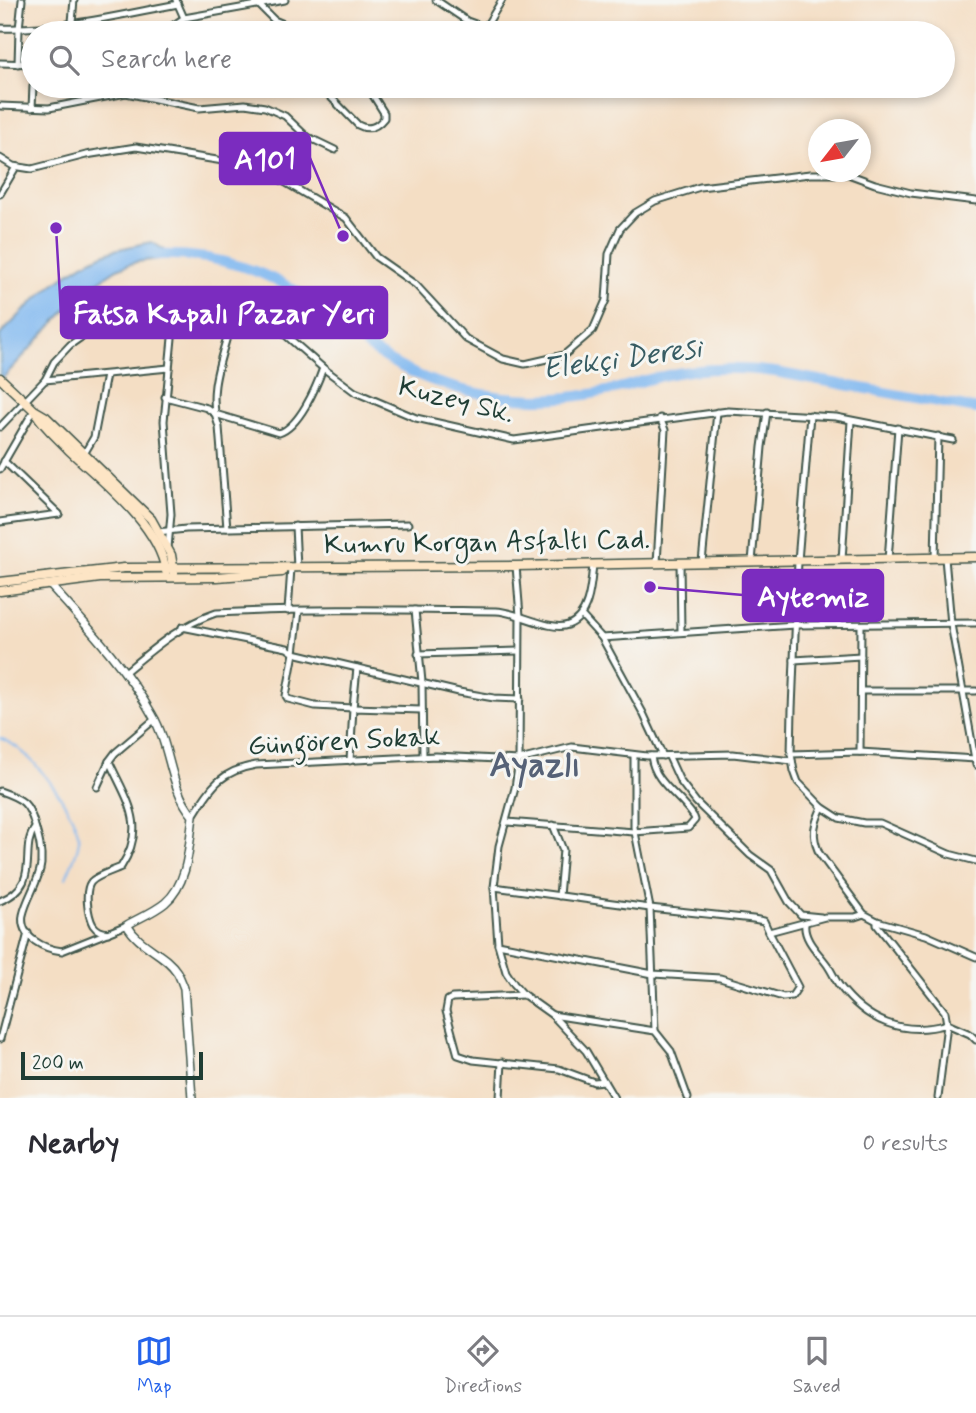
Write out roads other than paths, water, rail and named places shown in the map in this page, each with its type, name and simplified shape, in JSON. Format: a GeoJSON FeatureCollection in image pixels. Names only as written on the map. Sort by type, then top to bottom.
{"type":"FeatureCollection","features":[{"type":"Feature","properties":{"kind":"main road"},"geometry":{"type":"LineString","coordinates":[[0,378],[46,418],[57,433]]}},
{"type":"Feature","properties":{"kind":"main road"},"geometry":{"type":"LineString","coordinates":[[34,410],[40,420],[151,519],[170,573]]}},
{"type":"Feature","properties":{"kind":"main road"},"geometry":{"type":"LineString","coordinates":[[155,533],[168,550],[170,573]]}},
{"type":"Feature","properties":{"kind":"main road","name":"Kumru Korgan Asfaltı Cad."},"geometry":{"type":"LineString","coordinates":[[0,582],[124,568],[170,573],[223,566],[516,566],[976,557]]}},
{"type":"Feature","properties":{"kind":"main road"},"geometry":{"type":"LineString","coordinates":[[0,591],[100,578],[170,573]]}},
{"type":"Feature","properties":{"kind":"street"},"geometry":{"type":"LineString","coordinates":[[0,63],[18,64],[22,0]]}},
{"type":"Feature","properties":{"kind":"street"},"geometry":{"type":"LineString","coordinates":[[71,21],[74,0]]}},
{"type":"Feature","properties":{"kind":"street"},"geometry":{"type":"LineString","coordinates":[[180,21],[285,0]]}},
{"type":"Feature","properties":{"kind":"street"},"geometry":{"type":"LineString","coordinates":[[436,0],[467,21]]}},
{"type":"Feature","properties":{"kind":"street"},"geometry":{"type":"LineString","coordinates":[[489,21],[502,0]]}},
{"type":"Feature","properties":{"kind":"street"},"geometry":{"type":"LineString","coordinates":[[92,21],[177,2],[184,18]]}},
{"type":"Feature","properties":{"kind":"street"},"geometry":{"type":"LineString","coordinates":[[258,4],[276,21]]}},
{"type":"Feature","properties":{"kind":"street"},"geometry":{"type":"LineString","coordinates":[[0,29],[19,29]]}},
{"type":"Feature","properties":{"kind":"street"},"geometry":{"type":"LineString","coordinates":[[32,98],[32,108]]}},
{"type":"Feature","properties":{"kind":"street"},"geometry":{"type":"LineString","coordinates":[[0,106],[49,108],[97,98]]}},
{"type":"Feature","properties":{"kind":"street"},"geometry":{"type":"LineString","coordinates":[[152,98],[199,107],[244,104],[265,107],[285,116],[306,136],[335,150]]}},
{"type":"Feature","properties":{"kind":"street"},"geometry":{"type":"LineString","coordinates":[[332,98],[365,129],[372,128],[384,118],[384,113],[375,98]]}},
{"type":"Feature","properties":{"kind":"street"},"geometry":{"type":"LineString","coordinates":[[0,158],[16,167],[32,169],[99,152],[136,147],[248,165],[265,171],[346,218],[376,257],[416,285],[466,340],[503,359],[525,364],[564,355],[593,330],[606,300],[609,254],[620,229],[635,212],[655,201],[700,187],[810,174],[848,174],[911,193],[976,201]]}},
{"type":"Feature","properties":{"kind":"street"},"geometry":{"type":"LineString","coordinates":[[0,194],[16,167]]}},
{"type":"Feature","properties":{"kind":"street","name":"Kuzey Sk."},"geometry":{"type":"LineString","coordinates":[[0,427],[23,399],[45,380],[59,357],[90,331],[122,318],[166,307],[201,304],[234,309],[281,331],[355,392],[416,418],[514,440],[717,412],[810,415],[898,428],[953,440]]}},
{"type":"Feature","properties":{"kind":"street"},"geometry":{"type":"LineString","coordinates":[[168,550],[172,514],[164,421],[174,307]]}},
{"type":"Feature","properties":{"kind":"street"},"geometry":{"type":"LineString","coordinates":[[227,528],[219,427],[213,396],[234,309]]}},
{"type":"Feature","properties":{"kind":"street"},"geometry":{"type":"LineString","coordinates":[[45,380],[169,368]]}},
{"type":"Feature","properties":{"kind":"street"},"geometry":{"type":"LineString","coordinates":[[165,397],[207,408],[215,414],[279,433],[287,431],[314,393],[323,368]]}},
{"type":"Feature","properties":{"kind":"street"},"geometry":{"type":"LineString","coordinates":[[82,457],[94,437],[106,376]]}},
{"type":"Feature","properties":{"kind":"street"},"geometry":{"type":"LineString","coordinates":[[0,469],[34,410]]}},
{"type":"Feature","properties":{"kind":"street"},"geometry":{"type":"LineString","coordinates":[[702,562],[717,412]]}},
{"type":"Feature","properties":{"kind":"street"},"geometry":{"type":"LineString","coordinates":[[752,562],[767,412]]}},
{"type":"Feature","properties":{"kind":"street"},"geometry":{"type":"LineString","coordinates":[[810,415],[795,625],[792,757],[799,782],[822,807],[839,818],[864,823],[880,822],[949,854],[976,861]]}},
{"type":"Feature","properties":{"kind":"street"},"geometry":{"type":"LineString","coordinates":[[657,563],[664,430],[660,418]]}},
{"type":"Feature","properties":{"kind":"street"},"geometry":{"type":"LineString","coordinates":[[842,560],[851,421]]}},
{"type":"Feature","properties":{"kind":"street"},"geometry":{"type":"LineString","coordinates":[[888,559],[898,428]]}},
{"type":"Feature","properties":{"kind":"street"},"geometry":{"type":"LineString","coordinates":[[935,558],[938,436]]}},
{"type":"Feature","properties":{"kind":"street"},"geometry":{"type":"LineString","coordinates":[[0,522],[59,514],[4,461]]}},
{"type":"Feature","properties":{"kind":"street"},"geometry":{"type":"LineString","coordinates":[[155,533],[170,530],[408,524]]}},
{"type":"Feature","properties":{"kind":"street"},"geometry":{"type":"LineString","coordinates":[[288,611],[294,568],[295,526]]}},
{"type":"Feature","properties":{"kind":"street"},"geometry":{"type":"LineString","coordinates":[[945,558],[951,624],[976,761]]}},
{"type":"Feature","properties":{"kind":"street"},"geometry":{"type":"LineString","coordinates":[[680,563],[681,631]]}},
{"type":"Feature","properties":{"kind":"street"},"geometry":{"type":"LineString","coordinates":[[125,672],[182,627],[216,613],[502,611],[560,627],[570,625],[582,616],[593,564]]}},
{"type":"Feature","properties":{"kind":"street"},"geometry":{"type":"LineString","coordinates":[[516,566],[520,616],[519,760],[507,822],[499,846],[494,887],[498,944],[506,972],[524,995],[552,1015],[586,1051],[614,1098]]}},
{"type":"Feature","properties":{"kind":"street"},"geometry":{"type":"LineString","coordinates":[[0,791],[25,802],[33,813],[41,849],[41,865],[23,916],[28,933],[34,941],[51,950],[62,951],[82,945],[127,925],[166,903],[182,878],[193,816],[183,804],[155,719],[125,672],[50,584]]}},
{"type":"Feature","properties":{"kind":"street"},"geometry":{"type":"LineString","coordinates":[[415,610],[422,682],[423,757]]}},
{"type":"Feature","properties":{"kind":"street"},"geometry":{"type":"LineString","coordinates":[[299,611],[286,696],[288,699],[315,706],[422,710]]}},
{"type":"Feature","properties":{"kind":"street"},"geometry":{"type":"LineString","coordinates":[[582,616],[602,638],[680,781],[696,802],[750,855],[771,870],[789,902],[802,915],[825,918],[864,914]]}},
{"type":"Feature","properties":{"kind":"street"},"geometry":{"type":"LineString","coordinates":[[602,638],[795,625],[976,623]]}},
{"type":"Feature","properties":{"kind":"street"},"geometry":{"type":"LineString","coordinates":[[860,752],[861,626]]}},
{"type":"Feature","properties":{"kind":"street"},"geometry":{"type":"LineString","coordinates":[[182,627],[287,648],[294,653],[494,698],[520,699]]}},
{"type":"Feature","properties":{"kind":"street"},"geometry":{"type":"LineString","coordinates":[[418,654],[519,651]]}},
{"type":"Feature","properties":{"kind":"street"},"geometry":{"type":"LineString","coordinates":[[794,660],[861,656]]}},
{"type":"Feature","properties":{"kind":"street"},"geometry":{"type":"LineString","coordinates":[[350,761],[357,668]]}},
{"type":"Feature","properties":{"kind":"street"},"geometry":{"type":"LineString","coordinates":[[861,691],[976,691]]}},
{"type":"Feature","properties":{"kind":"street"},"geometry":{"type":"LineString","coordinates":[[97,787],[115,753],[155,719]]}},
{"type":"Feature","properties":{"kind":"street","name":"Güngören Sokak"},"geometry":{"type":"LineString","coordinates":[[193,816],[210,788],[223,776],[238,768],[256,765],[423,757],[519,760],[572,747],[666,757],[733,754],[792,757],[860,752],[976,761]]}},
{"type":"Feature","properties":{"kind":"street"},"geometry":{"type":"LineString","coordinates":[[634,755],[634,832],[650,908],[655,1031],[671,1051],[688,1098]]}},
{"type":"Feature","properties":{"kind":"street"},"geometry":{"type":"LineString","coordinates":[[507,822],[634,832],[688,828],[695,820],[691,811],[663,783],[651,756]]}},
{"type":"Feature","properties":{"kind":"street"},"geometry":{"type":"LineString","coordinates":[[106,934],[93,925],[88,903],[89,885],[94,879],[121,867],[133,842],[135,820],[109,761]]}},
{"type":"Feature","properties":{"kind":"street"},"geometry":{"type":"LineString","coordinates":[[822,807],[814,826],[814,841],[819,853],[864,914],[976,957]]}},
{"type":"Feature","properties":{"kind":"street"},"geometry":{"type":"LineString","coordinates":[[553,825],[563,850],[559,896]]}},
{"type":"Feature","properties":{"kind":"street"},"geometry":{"type":"LineString","coordinates":[[0,901],[8,898],[24,880],[29,865],[30,838],[36,828]]}},
{"type":"Feature","properties":{"kind":"street"},"geometry":{"type":"LineString","coordinates":[[494,887],[764,921],[798,987],[792,996],[783,997],[720,978],[653,974],[498,944]]}},
{"type":"Feature","properties":{"kind":"street"},"geometry":{"type":"LineString","coordinates":[[769,932],[825,918]]}},
{"type":"Feature","properties":{"kind":"street"},"geometry":{"type":"LineString","coordinates":[[877,920],[877,925],[945,1012],[947,1024],[938,1098]]}},
{"type":"Feature","properties":{"kind":"street"},"geometry":{"type":"LineString","coordinates":[[127,925],[134,938],[166,960],[177,972],[184,988],[192,1098]]}},
{"type":"Feature","properties":{"kind":"street"},"geometry":{"type":"LineString","coordinates":[[804,925],[809,940],[838,984],[859,1006],[881,1023],[922,1028],[947,1024],[970,1034],[976,1040]]}},
{"type":"Feature","properties":{"kind":"street"},"geometry":{"type":"LineString","coordinates":[[0,1039],[28,933]]}},
{"type":"Feature","properties":{"kind":"street"},"geometry":{"type":"LineString","coordinates":[[524,995],[452,998],[446,1004],[458,1055],[473,1060],[559,1069],[594,1082],[604,1082]]}},
{"type":"Feature","properties":{"kind":"street"},"geometry":{"type":"LineString","coordinates":[[552,1015],[655,1031]]}},
{"type":"Feature","properties":{"kind":"street"},"geometry":{"type":"LineString","coordinates":[[500,1098],[502,1062]]}},
{"type":"Feature","properties":{"kind":"water"},"geometry":{"type":"Polygon","coordinates":[[[152,242],[169,253],[159,259],[136,262],[117,269],[84,291],[0,381],[0,335],[38,297],[66,275],[97,257],[114,250],[152,242]]]}},
{"type":"Feature","properties":{"kind":"waterway","name":"Elekçi Deresi"},"geometry":{"type":"LineString","coordinates":[[154,255],[198,257],[241,266],[262,274],[319,306],[355,337],[395,364],[439,383],[476,393],[534,399],[572,397],[608,391],[673,374],[746,369],[976,409]]}},
{"type":"Feature","properties":{"kind":"waterway"},"geometry":{"type":"LineString","coordinates":[[0,738],[12,744],[37,766],[59,795],[75,824],[79,842],[66,878]]}},
{"type":"Feature","properties":{"kind":"place","name":"Fatsa Kapalı Pazar Yeri"},"geometry":{"type":"Point","coordinates":[56,228]}},
{"type":"Feature","properties":{"kind":"place","name":"A101"},"geometry":{"type":"Point","coordinates":[343,236]}},
{"type":"Feature","properties":{"kind":"place","name":"Aytemiz"},"geometry":{"type":"Point","coordinates":[650,587]}},
{"type":"Feature","properties":{"kind":"district","name":"Ayazlı"},"geometry":{"type":"Point","coordinates":[535,766]}}]}
